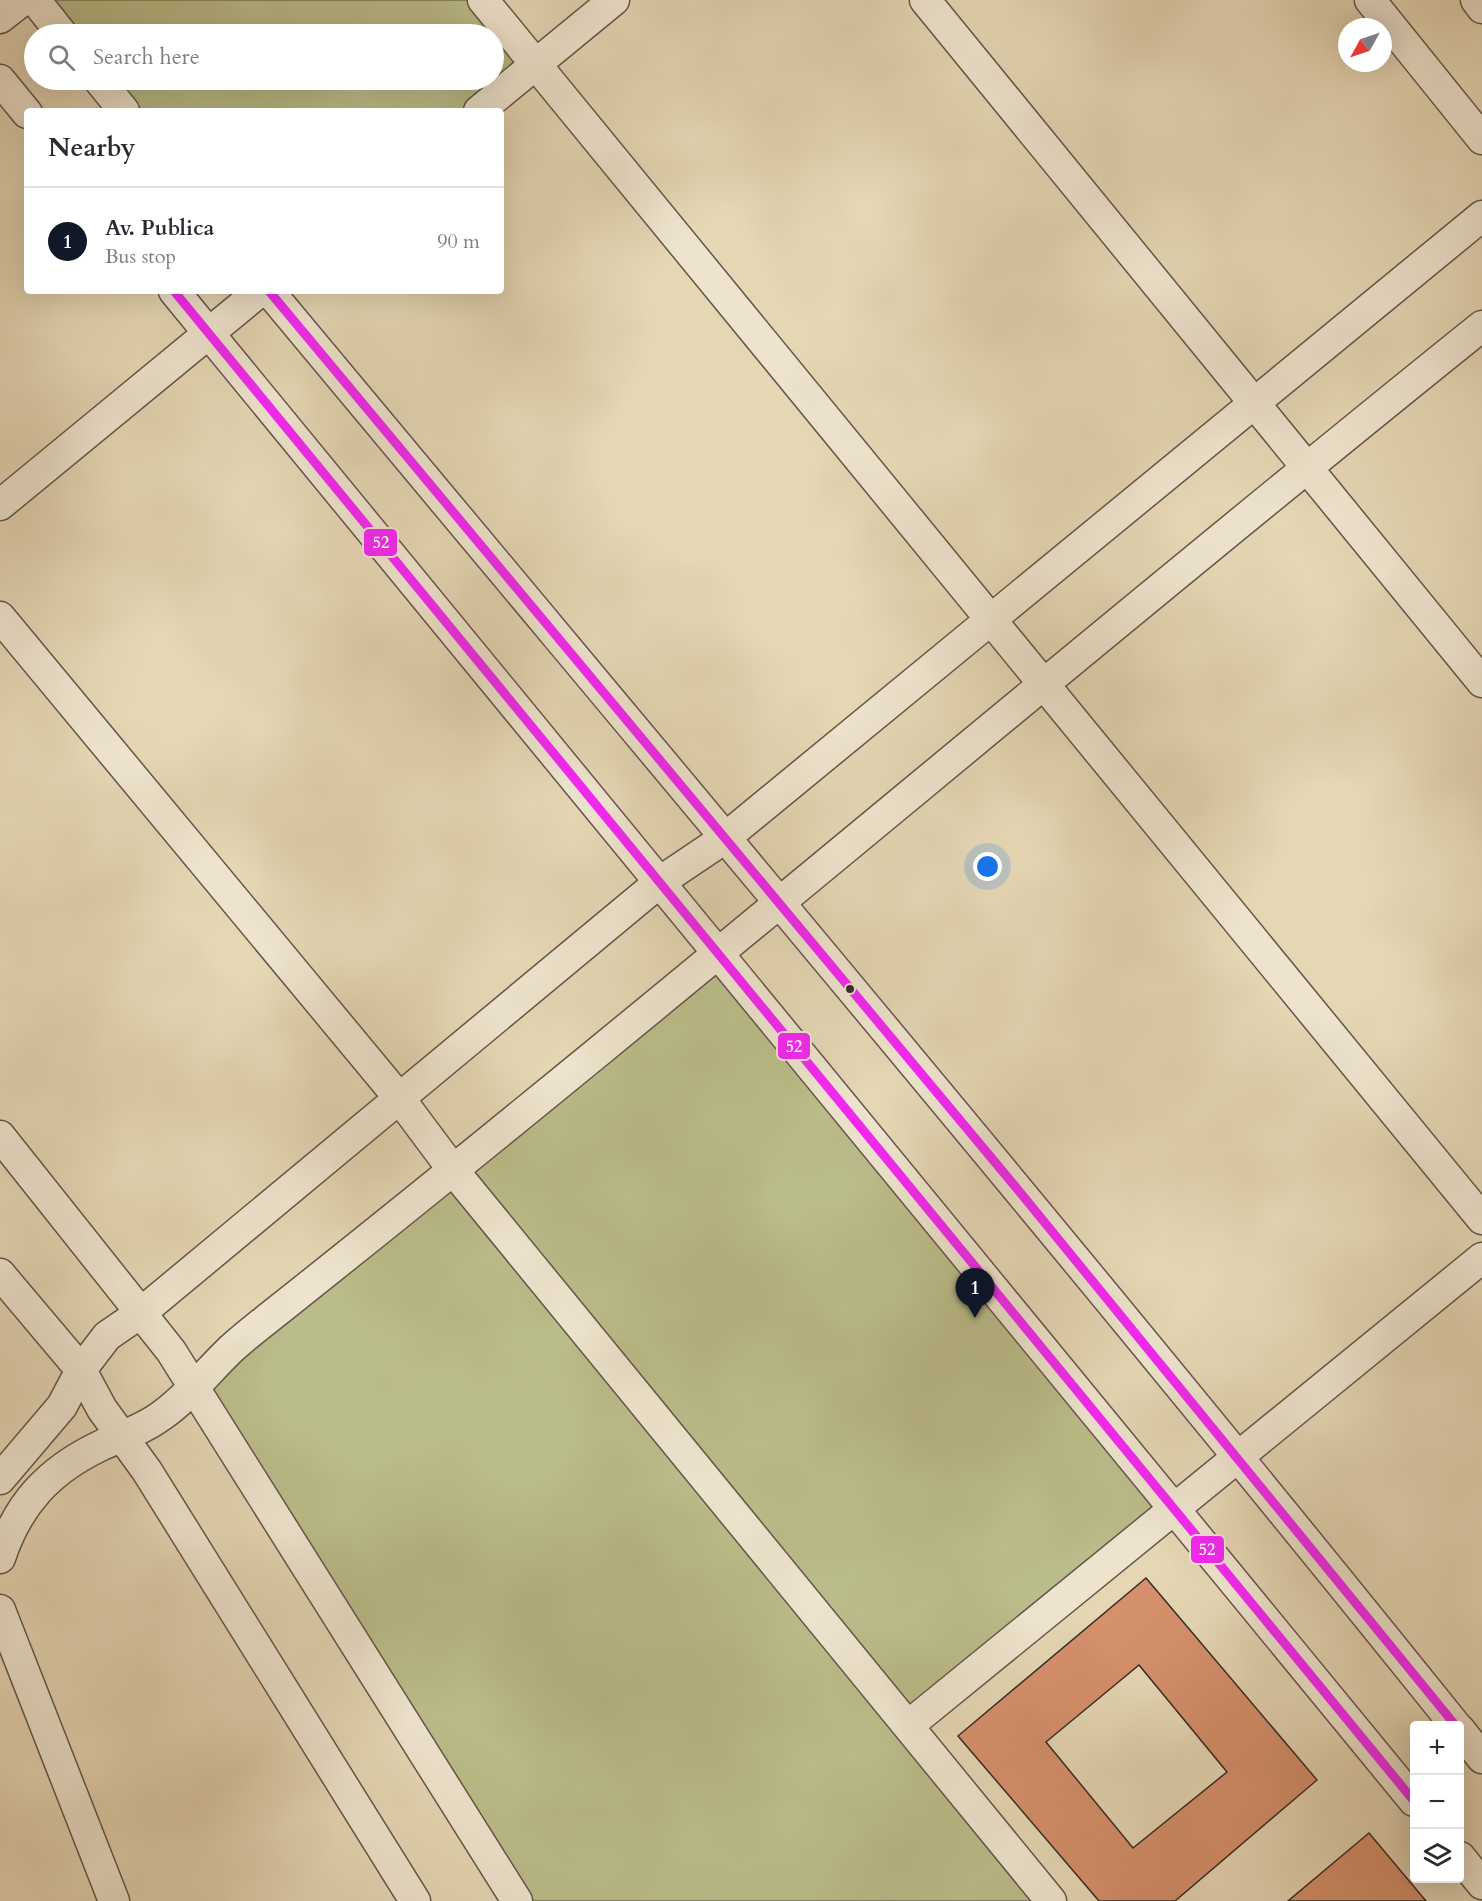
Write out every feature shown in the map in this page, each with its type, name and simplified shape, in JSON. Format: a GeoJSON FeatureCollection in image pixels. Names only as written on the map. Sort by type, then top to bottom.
{"type":"FeatureCollection","features":[{"type":"Feature","properties":{"kind":"street"},"geometry":{"type":"LineString","coordinates":[[0,18],[23,0]]}},
{"type":"Feature","properties":{"kind":"street"},"geometry":{"type":"LineString","coordinates":[[35,0],[54,24]]}},
{"type":"Feature","properties":{"kind":"street"},"geometry":{"type":"LineString","coordinates":[[483,0],[502,24]]}},
{"type":"Feature","properties":{"kind":"street"},"geometry":{"type":"LineString","coordinates":[[483,108],[614,0]]}},
{"type":"Feature","properties":{"kind":"street"},"geometry":{"type":"LineString","coordinates":[[925,0],[1482,682]]}},
{"type":"Feature","properties":{"kind":"street"},"geometry":{"type":"LineString","coordinates":[[1370,0],[1482,139]]}},
{"type":"Feature","properties":{"kind":"street"},"geometry":{"type":"LineString","coordinates":[[1476,0],[1482,8]]}},
{"type":"Feature","properties":{"kind":"street"},"geometry":{"type":"LineString","coordinates":[[504,26],[1482,1219]]}},
{"type":"Feature","properties":{"kind":"street"},"geometry":{"type":"LineString","coordinates":[[0,80],[24,109]]}},
{"type":"Feature","properties":{"kind":"street"},"geometry":{"type":"LineString","coordinates":[[107,90],[122,108]]}},
{"type":"Feature","properties":{"kind":"street"},"geometry":{"type":"LineString","coordinates":[[0,1479],[62,1406],[81,1370],[107,1336],[142,1312],[661,881],[725,838],[1482,216]]}},
{"type":"Feature","properties":{"kind":"street"},"geometry":{"type":"LineString","coordinates":[[176,294],[661,881],[717,954],[1176,1508],[1410,1797]]}},
{"type":"Feature","properties":{"kind":"street"},"geometry":{"type":"LineString","coordinates":[[0,505],[256,294]]}},
{"type":"Feature","properties":{"kind":"street"},"geometry":{"type":"LineString","coordinates":[[272,294],[780,901],[1240,1457],[1453,1721]]}},
{"type":"Feature","properties":{"kind":"street"},"geometry":{"type":"LineString","coordinates":[[0,1558],[11,1527],[30,1496],[64,1467],[102,1445],[124,1438],[164,1415],[236,1345],[717,954],[1307,466],[1482,326]]}},
{"type":"Feature","properties":{"kind":"street"},"geometry":{"type":"LineString","coordinates":[[0,617],[400,1099],[453,1170],[909,1725],[1050,1901]]}},
{"type":"Feature","properties":{"kind":"street"},"geometry":{"type":"LineString","coordinates":[[0,1136],[142,1312],[194,1386],[517,1901]]}},
{"type":"Feature","properties":{"kind":"street"},"geometry":{"type":"LineString","coordinates":[[909,1725],[1482,1258]]}},
{"type":"Feature","properties":{"kind":"street"},"geometry":{"type":"LineString","coordinates":[[0,1274],[81,1370],[102,1409],[124,1438],[415,1901]]}},
{"type":"Feature","properties":{"kind":"street"},"geometry":{"type":"LineString","coordinates":[[0,1610],[114,1901]]}},
{"type":"Feature","properties":{"kind":"street"},"geometry":{"type":"LineString","coordinates":[[1464,1735],[1482,1758]]}},
{"type":"Feature","properties":{"kind":"street"},"geometry":{"type":"LineString","coordinates":[[1464,1862],[1482,1884]]}},
{"type":"Feature","properties":{"kind":"green space"},"geometry":{"type":"Polygon","coordinates":[[[35,0],[483,0],[502,24],[54,24],[35,0]]]}},
{"type":"Feature","properties":{"kind":"green space"},"geometry":{"type":"Polygon","coordinates":[[[504,26],[535,65],[483,108],[122,108],[107,90],[504,90],[504,26]]]}},
{"type":"Feature","properties":{"kind":"green space"},"geometry":{"type":"Polygon","coordinates":[[[717,954],[1176,1508],[909,1725],[1047,1901],[517,1901],[194,1386],[717,954]]]}},
{"type":"Feature","properties":{"kind":"building"},"geometry":{"type":"Polygon","coordinates":[[[1146,1578],[1317,1780],[1175,1901],[1099,1901],[958,1736],[1146,1578]],[[1139,1665],[1046,1742],[1133,1848],[1227,1772],[1139,1665]]]}},
{"type":"Feature","properties":{"kind":"building"},"geometry":{"type":"Polygon","coordinates":[[[1369,1833],[1426,1901],[1288,1901],[1369,1833]]]}},
{"type":"Feature","properties":{"kind":"transit line","name":"52"},"geometry":{"type":"LineString","coordinates":[[176,294],[1410,1796]]}},
{"type":"Feature","properties":{"kind":"transit line","name":"52"},"geometry":{"type":"LineString","coordinates":[[272,294],[1014,1185],[1452,1721]]}},
{"type":"Feature","properties":{"kind":"place","name":"Av. Publica"},"geometry":{"type":"Point","coordinates":[975,1318]}}]}
